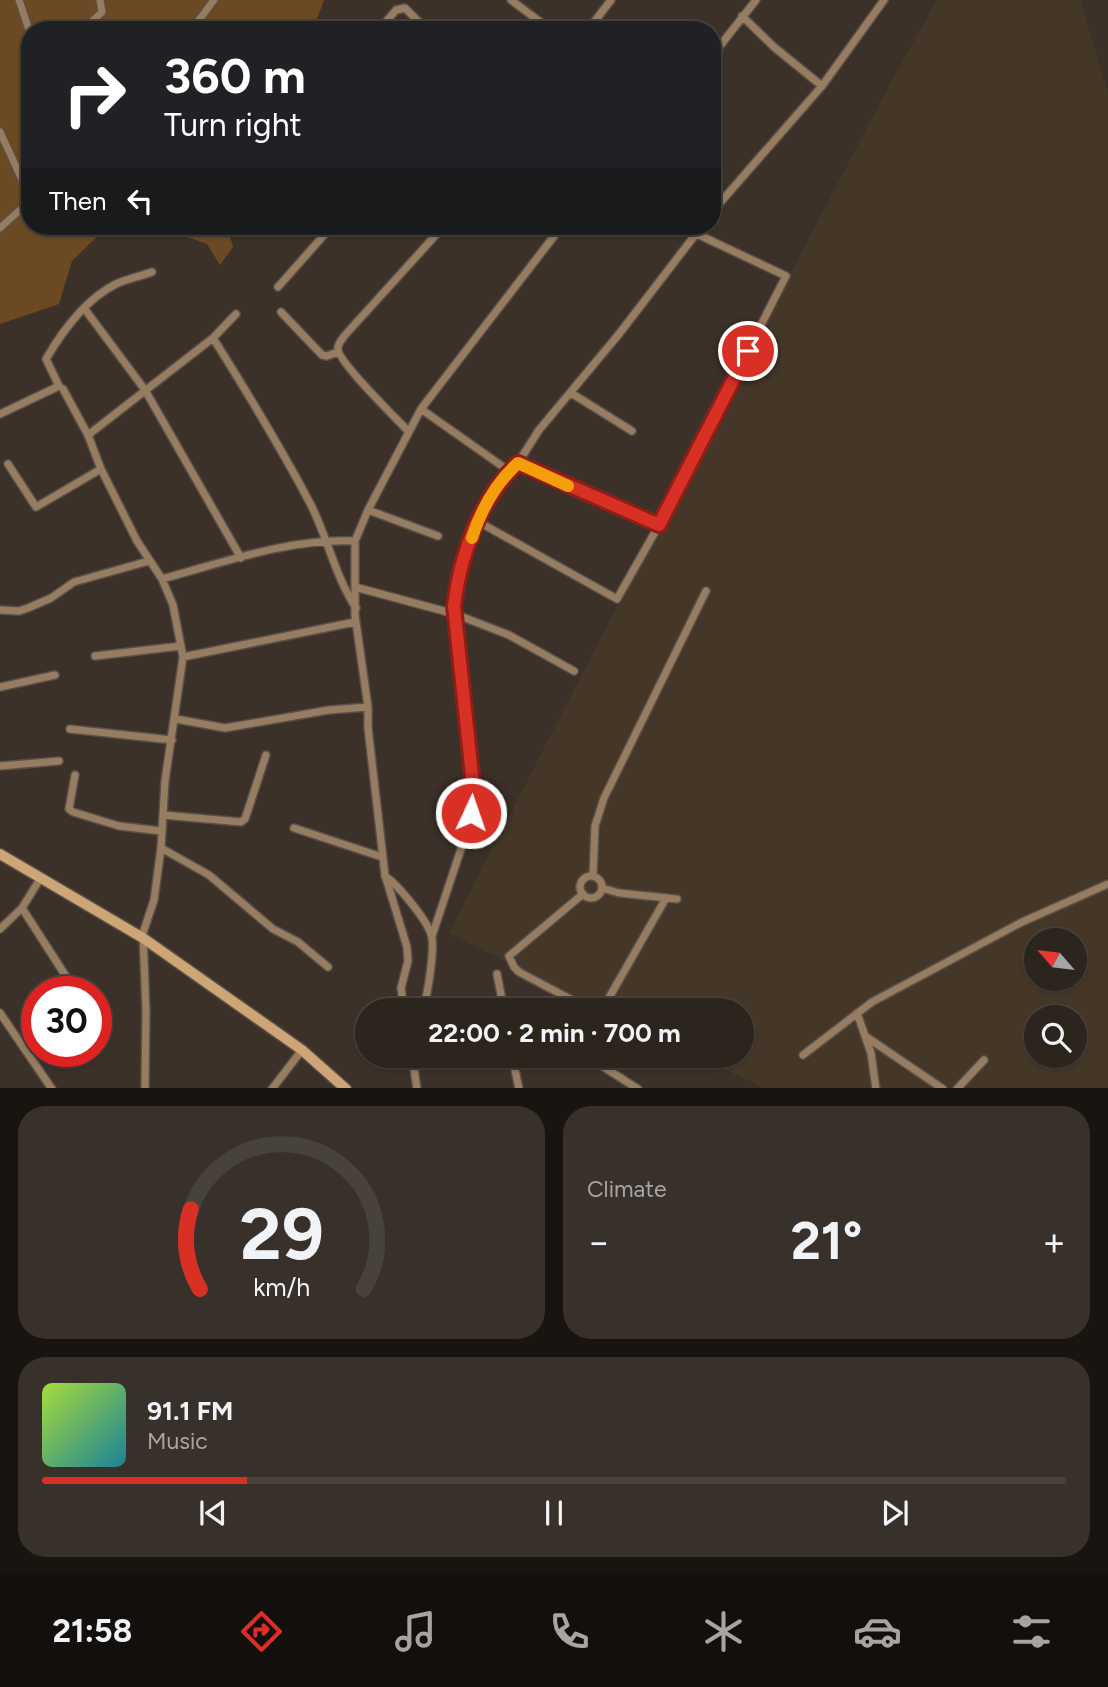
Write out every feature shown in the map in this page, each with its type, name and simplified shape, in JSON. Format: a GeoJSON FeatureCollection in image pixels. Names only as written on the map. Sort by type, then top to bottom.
{"type":"FeatureCollection","features":[{"type":"Feature","properties":{"kind":"main road"},"geometry":{"type":"LineString","coordinates":[[0,854],[143,938],[302,1050],[346,1088]]}},
{"type":"Feature","properties":{"kind":"street"},"geometry":{"type":"LineString","coordinates":[[19,0],[26,21]]}},
{"type":"Feature","properties":{"kind":"street"},"geometry":{"type":"LineString","coordinates":[[92,21],[102,12],[100,0]]}},
{"type":"Feature","properties":{"kind":"street"},"geometry":{"type":"LineString","coordinates":[[198,21],[214,0]]}},
{"type":"Feature","properties":{"kind":"street"},"geometry":{"type":"LineString","coordinates":[[510,0],[539,21]]}},
{"type":"Feature","properties":{"kind":"street"},"geometry":{"type":"LineString","coordinates":[[596,21],[611,0]]}},
{"type":"Feature","properties":{"kind":"street"},"geometry":{"type":"LineString","coordinates":[[721,45],[755,0]]}},
{"type":"Feature","properties":{"kind":"street"},"geometry":{"type":"LineString","coordinates":[[721,202],[822,86],[884,0]]}},
{"type":"Feature","properties":{"kind":"street"},"geometry":{"type":"LineString","coordinates":[[387,21],[396,10],[405,8],[418,21]]}},
{"type":"Feature","properties":{"kind":"street"},"geometry":{"type":"LineString","coordinates":[[742,16],[774,47],[822,86]]}},
{"type":"Feature","properties":{"kind":"street"},"geometry":{"type":"LineString","coordinates":[[0,132],[21,179]]}},
{"type":"Feature","properties":{"kind":"street"},"geometry":{"type":"LineString","coordinates":[[0,228],[21,208]]}},
{"type":"Feature","properties":{"kind":"street"},"geometry":{"type":"LineString","coordinates":[[278,287],[324,235]]}},
{"type":"Feature","properties":{"kind":"street"},"geometry":{"type":"LineString","coordinates":[[408,431],[358,379],[338,352],[338,346],[436,235]]}},
{"type":"Feature","properties":{"kind":"street"},"geometry":{"type":"LineString","coordinates":[[402,998],[401,988],[408,961],[407,947],[382,857],[368,707],[355,622],[355,541],[368,510],[421,409],[555,235]]}},
{"type":"Feature","properties":{"kind":"street"},"geometry":{"type":"LineString","coordinates":[[425,998],[432,936],[467,831],[473,800],[454,606],[458,578],[477,520],[539,430],[697,235]]}},
{"type":"Feature","properties":{"kind":"street"},"geometry":{"type":"LineString","coordinates":[[477,520],[617,599],[659,525],[786,276],[700,235]]}},
{"type":"Feature","properties":{"kind":"street"},"geometry":{"type":"LineString","coordinates":[[0,414],[60,386],[46,359],[57,340],[84,308],[115,285],[152,272]]}},
{"type":"Feature","properties":{"kind":"street"},"geometry":{"type":"LineString","coordinates":[[84,308],[145,390],[241,558]]}},
{"type":"Feature","properties":{"kind":"street"},"geometry":{"type":"LineString","coordinates":[[281,312],[322,355],[338,352]]}},
{"type":"Feature","properties":{"kind":"street"},"geometry":{"type":"LineString","coordinates":[[88,435],[213,338],[236,314]]}},
{"type":"Feature","properties":{"kind":"street"},"geometry":{"type":"LineString","coordinates":[[213,338],[256,406],[327,539],[340,581],[356,608]]}},
{"type":"Feature","properties":{"kind":"street"},"geometry":{"type":"LineString","coordinates":[[63,389],[149,561],[162,579],[173,605],[183,657],[165,781],[161,848],[154,900],[146,920],[143,938],[145,1088]]}},
{"type":"Feature","properties":{"kind":"street"},"geometry":{"type":"LineString","coordinates":[[570,393],[632,431]]}},
{"type":"Feature","properties":{"kind":"street"},"geometry":{"type":"LineString","coordinates":[[421,409],[509,471]]}},
{"type":"Feature","properties":{"kind":"street"},"geometry":{"type":"LineString","coordinates":[[518,463],[659,525]]}},
{"type":"Feature","properties":{"kind":"street"},"geometry":{"type":"LineString","coordinates":[[8,464],[36,507],[102,469]]}},
{"type":"Feature","properties":{"kind":"street"},"geometry":{"type":"LineString","coordinates":[[368,510],[438,536]]}},
{"type":"Feature","properties":{"kind":"street"},"geometry":{"type":"LineString","coordinates":[[162,579],[327,539],[355,541]]}},
{"type":"Feature","properties":{"kind":"street"},"geometry":{"type":"LineString","coordinates":[[0,610],[19,611],[51,598],[74,582],[149,561]]}},
{"type":"Feature","properties":{"kind":"street"},"geometry":{"type":"LineString","coordinates":[[355,587],[455,614],[509,635],[574,671]]}},
{"type":"Feature","properties":{"kind":"street"},"geometry":{"type":"LineString","coordinates":[[593,876],[595,826],[604,798],[706,591]]}},
{"type":"Feature","properties":{"kind":"street"},"geometry":{"type":"LineString","coordinates":[[183,657],[355,622]]}},
{"type":"Feature","properties":{"kind":"street"},"geometry":{"type":"LineString","coordinates":[[95,656],[181,646]]}},
{"type":"Feature","properties":{"kind":"street"},"geometry":{"type":"LineString","coordinates":[[0,687],[55,675]]}},
{"type":"Feature","properties":{"kind":"street"},"geometry":{"type":"LineString","coordinates":[[176,719],[225,728],[329,710],[368,707]]}},
{"type":"Feature","properties":{"kind":"street"},"geometry":{"type":"LineString","coordinates":[[70,729],[172,740]]}},
{"type":"Feature","properties":{"kind":"street"},"geometry":{"type":"LineString","coordinates":[[163,815],[241,822],[245,819],[267,755]]}},
{"type":"Feature","properties":{"kind":"street"},"geometry":{"type":"LineString","coordinates":[[0,766],[59,761]]}},
{"type":"Feature","properties":{"kind":"street"},"geometry":{"type":"LineString","coordinates":[[75,775],[68,803],[73,812],[119,826],[161,831]]}},
{"type":"Feature","properties":{"kind":"street"},"geometry":{"type":"LineString","coordinates":[[294,828],[382,857]]}},
{"type":"Feature","properties":{"kind":"street"},"geometry":{"type":"LineString","coordinates":[[161,848],[209,875],[273,929],[298,942],[328,967]]}},
{"type":"Feature","properties":{"kind":"street"},"geometry":{"type":"LineString","coordinates":[[385,875],[401,888],[432,936]]}},
{"type":"Feature","properties":{"kind":"street"},"geometry":{"type":"LineString","coordinates":[[593,876],[601,882],[602,888],[593,898],[583,894],[580,888],[586,877],[593,876]]}},
{"type":"Feature","properties":{"kind":"street"},"geometry":{"type":"LineString","coordinates":[[0,929],[22,908],[40,879]]}},
{"type":"Feature","properties":{"kind":"street"},"geometry":{"type":"LineString","coordinates":[[803,1055],[872,1002],[1022,922],[1108,884]]}},
{"type":"Feature","properties":{"kind":"street"},"geometry":{"type":"LineString","coordinates":[[602,888],[619,893],[677,899]]}},
{"type":"Feature","properties":{"kind":"street"},"geometry":{"type":"LineString","coordinates":[[568,998],[519,972],[509,956],[583,894]]}},
{"type":"Feature","properties":{"kind":"street"},"geometry":{"type":"LineString","coordinates":[[609,998],[666,898]]}},
{"type":"Feature","properties":{"kind":"street"},"geometry":{"type":"LineString","coordinates":[[22,908],[66,976]]}},
{"type":"Feature","properties":{"kind":"street"},"geometry":{"type":"LineString","coordinates":[[497,974],[502,998]]}},
{"type":"Feature","properties":{"kind":"street"},"geometry":{"type":"LineString","coordinates":[[0,1013],[52,1088]]}},
{"type":"Feature","properties":{"kind":"street"},"geometry":{"type":"LineString","coordinates":[[857,1013],[871,1053],[876,1088]]}},
{"type":"Feature","properties":{"kind":"street"},"geometry":{"type":"LineString","coordinates":[[865,1036],[943,1088]]}},
{"type":"Feature","properties":{"kind":"street"},"geometry":{"type":"LineString","coordinates":[[272,1088],[302,1050]]}},
{"type":"Feature","properties":{"kind":"street"},"geometry":{"type":"LineString","coordinates":[[957,1088],[984,1060]]}},
{"type":"Feature","properties":{"kind":"street"},"geometry":{"type":"LineString","coordinates":[[414,1068],[417,1088]]}},
{"type":"Feature","properties":{"kind":"street"},"geometry":{"type":"LineString","coordinates":[[515,1068],[519,1088]]}},
{"type":"Feature","properties":{"kind":"street"},"geometry":{"type":"LineString","coordinates":[[606,1068],[638,1088]]}},
{"type":"Feature","properties":{"kind":"shaded area"},"geometry":{"type":"Polygon","coordinates":[[[0,0],[324,0],[316,21],[21,21],[21,235],[99,235],[72,261],[59,304],[0,324],[0,0]]]}},
{"type":"Feature","properties":{"kind":"shaded area"},"geometry":{"type":"Polygon","coordinates":[[[937,0],[1080,0],[1108,92],[1108,1088],[763,1088],[722,1068],[754,1068],[754,998],[580,998],[449,933],[894,76],[937,0]]]}},
{"type":"Feature","properties":{"kind":"shaded area"},"geometry":{"type":"Polygon","coordinates":[[[182,235],[230,235],[233,247],[220,265],[207,244],[182,235]]]}},
{"type":"Feature","properties":{"kind":"slow traffic"},"geometry":{"type":"LineString","coordinates":[[472,538],[483,508],[509,471],[518,463],[568,486]]}},
{"type":"Feature","properties":{"kind":"route"},"geometry":{"type":"LineString","coordinates":[[471,813],[473,785],[454,606],[458,578],[483,508],[509,471],[518,463],[659,525],[748,351]]}}]}
